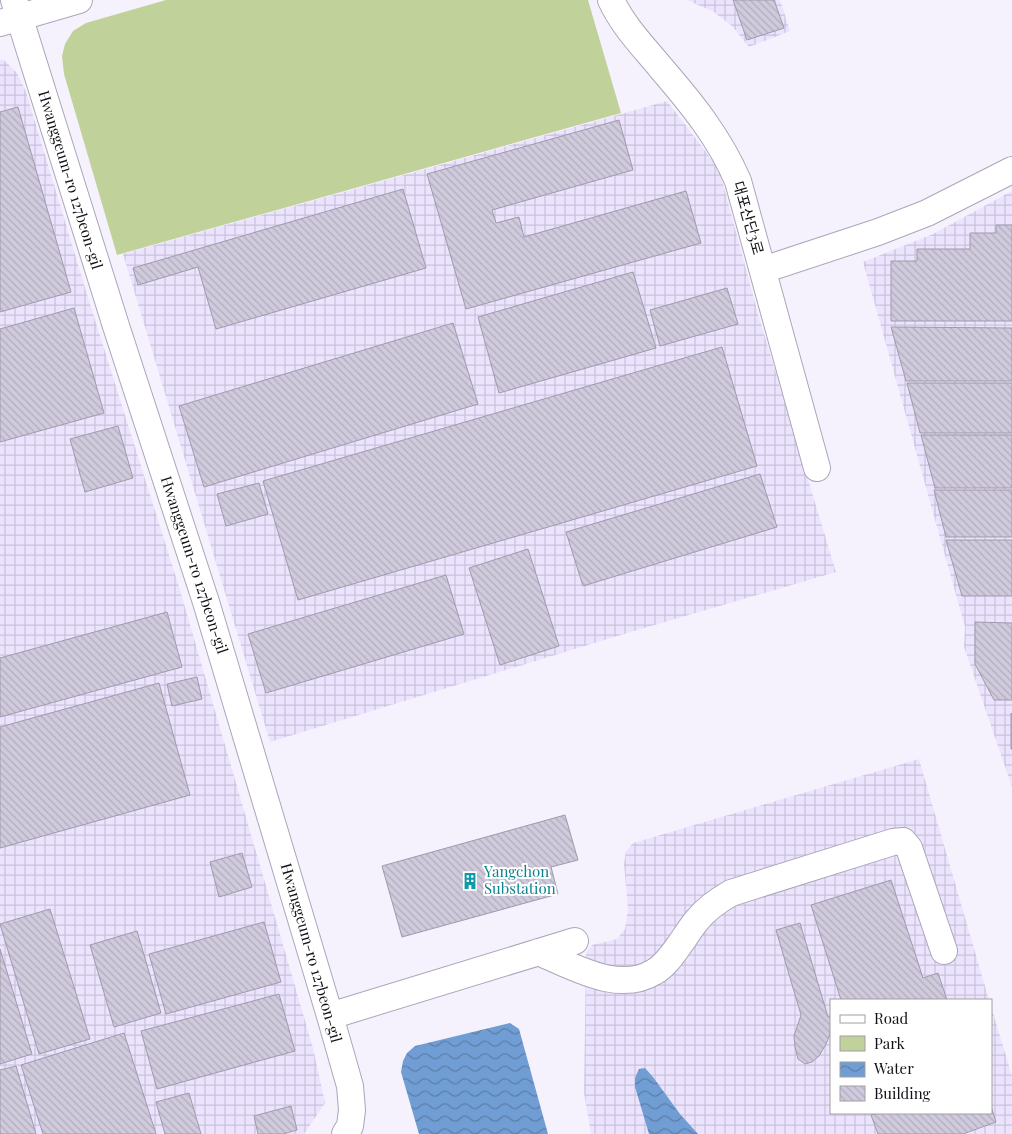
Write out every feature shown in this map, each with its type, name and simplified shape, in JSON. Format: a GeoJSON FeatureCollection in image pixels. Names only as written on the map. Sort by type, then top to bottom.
{"type":"FeatureCollection","features":[{"type":"Feature","properties":{"kind":"street"},"geometry":{"type":"LineString","coordinates":[[11,14],[79,0]]}},
{"type":"Feature","properties":{"kind":"street","name":"대포산단3로"},"geometry":{"type":"LineString","coordinates":[[612,0],[616,11],[628,30],[696,109],[714,134],[729,160],[738,181],[817,468]]}},
{"type":"Feature","properties":{"kind":"street","name":"Hwanggeum-ro 127beon-gil"},"geometry":{"type":"LineString","coordinates":[[11,14],[206,602],[330,1016],[350,1086],[352,1110],[350,1126],[345,1134]]}},
{"type":"Feature","properties":{"kind":"street"},"geometry":{"type":"LineString","coordinates":[[763,270],[878,232],[927,213],[1012,170]]}},
{"type":"Feature","properties":{"kind":"street"},"geometry":{"type":"LineString","coordinates":[[538,952],[598,976],[631,981],[644,978],[656,972],[666,963],[697,920],[708,909],[731,893],[893,842],[903,841],[909,848],[944,951]]}},
{"type":"Feature","properties":{"kind":"street"},"geometry":{"type":"LineString","coordinates":[[330,1016],[575,941]]}},
{"type":"Feature","properties":{"kind":"shaded area"},"geometry":{"type":"Polygon","coordinates":[[[687,0],[780,0],[790,31],[749,47],[732,26],[714,12],[687,0]]]}},
{"type":"Feature","properties":{"kind":"shaded area"},"geometry":{"type":"Polygon","coordinates":[[[0,59],[5,61],[17,73],[26,92],[180,590],[313,1048],[325,1103],[304,1134],[0,1134],[0,59]]]}},
{"type":"Feature","properties":{"kind":"shaded area"},"geometry":{"type":"Polygon","coordinates":[[[667,101],[719,169],[758,314],[836,572],[624,634],[270,742],[123,254],[667,101]]]}},
{"type":"Feature","properties":{"kind":"shaded area"},"geometry":{"type":"Polygon","coordinates":[[[1012,191],[1012,787],[964,647],[965,627],[863,262],[933,234],[1012,191]]]}},
{"type":"Feature","properties":{"kind":"shaded area"},"geometry":{"type":"Polygon","coordinates":[[[919,759],[989,999],[830,999],[830,1114],[992,1114],[992,1009],[1012,1076],[1012,1134],[591,1134],[584,1093],[586,953],[592,945],[617,939],[625,929],[628,910],[624,864],[626,851],[633,843],[919,759]]]}},
{"type":"Feature","properties":{"kind":"green space"},"geometry":{"type":"Polygon","coordinates":[[[166,0],[588,0],[621,113],[117,255],[64,74],[62,56],[65,44],[73,31],[86,23],[166,0]]]}},
{"type":"Feature","properties":{"kind":"water"},"geometry":{"type":"Polygon","coordinates":[[[510,1023],[519,1029],[548,1134],[419,1134],[401,1072],[407,1053],[415,1046],[510,1023]]]}},
{"type":"Feature","properties":{"kind":"water"},"geometry":{"type":"Polygon","coordinates":[[[645,1068],[680,1114],[698,1134],[649,1134],[635,1087],[635,1078],[639,1069],[645,1068]]]}},
{"type":"Feature","properties":{"kind":"building"},"geometry":{"type":"Polygon","coordinates":[[[733,0],[774,0],[784,28],[747,40],[733,0]]]}},
{"type":"Feature","properties":{"kind":"building"},"geometry":{"type":"Polygon","coordinates":[[[18,107],[71,292],[0,312],[0,112],[18,107]]]}},
{"type":"Feature","properties":{"kind":"building"},"geometry":{"type":"Polygon","coordinates":[[[619,120],[633,170],[492,210],[496,223],[519,217],[524,237],[686,191],[701,243],[466,309],[427,174],[619,120]]]}},
{"type":"Feature","properties":{"kind":"building"},"geometry":{"type":"Polygon","coordinates":[[[403,189],[426,268],[216,329],[198,267],[138,285],[133,268],[403,189]]]}},
{"type":"Feature","properties":{"kind":"building"},"geometry":{"type":"Polygon","coordinates":[[[996,225],[1012,225],[1012,321],[891,321],[891,261],[917,261],[917,249],[970,249],[970,233],[996,233],[996,225]]]}},
{"type":"Feature","properties":{"kind":"building"},"geometry":{"type":"Polygon","coordinates":[[[633,272],[656,348],[499,393],[478,317],[633,272]]]}},
{"type":"Feature","properties":{"kind":"building"},"geometry":{"type":"Polygon","coordinates":[[[727,288],[738,324],[660,346],[650,310],[727,288]]]}},
{"type":"Feature","properties":{"kind":"building"},"geometry":{"type":"Polygon","coordinates":[[[74,308],[104,413],[0,442],[0,329],[74,308]]]}},
{"type":"Feature","properties":{"kind":"building"},"geometry":{"type":"Polygon","coordinates":[[[453,323],[478,404],[204,487],[179,406],[453,323]]]}},
{"type":"Feature","properties":{"kind":"building"},"geometry":{"type":"Polygon","coordinates":[[[891,327],[1012,328],[1012,381],[906,381],[891,327]]]}},
{"type":"Feature","properties":{"kind":"building"},"geometry":{"type":"Polygon","coordinates":[[[722,347],[757,466],[298,600],[263,481],[722,347]]]}},
{"type":"Feature","properties":{"kind":"building"},"geometry":{"type":"Polygon","coordinates":[[[907,383],[1012,383],[1012,433],[920,433],[907,383]]]}},
{"type":"Feature","properties":{"kind":"building"},"geometry":{"type":"Polygon","coordinates":[[[118,426],[133,478],[85,492],[70,439],[118,426]]]}},
{"type":"Feature","properties":{"kind":"building"},"geometry":{"type":"Polygon","coordinates":[[[921,435],[1012,435],[1012,488],[935,488],[921,435]]]}},
{"type":"Feature","properties":{"kind":"building"},"geometry":{"type":"Polygon","coordinates":[[[760,474],[777,527],[583,586],[566,532],[760,474]]]}},
{"type":"Feature","properties":{"kind":"building"},"geometry":{"type":"Polygon","coordinates":[[[259,483],[268,514],[226,526],[217,494],[259,483]]]}},
{"type":"Feature","properties":{"kind":"building"},"geometry":{"type":"Polygon","coordinates":[[[934,490],[1012,490],[1012,537],[946,537],[934,490]]]}},
{"type":"Feature","properties":{"kind":"building"},"geometry":{"type":"Polygon","coordinates":[[[946,540],[1012,540],[1012,596],[962,596],[946,540]]]}},
{"type":"Feature","properties":{"kind":"building"},"geometry":{"type":"Polygon","coordinates":[[[528,549],[559,646],[500,665],[469,568],[528,549]]]}},
{"type":"Feature","properties":{"kind":"building"},"geometry":{"type":"Polygon","coordinates":[[[446,575],[464,634],[266,693],[248,634],[446,575]]]}},
{"type":"Feature","properties":{"kind":"building"},"geometry":{"type":"Polygon","coordinates":[[[167,612],[182,667],[0,717],[0,658],[167,612]]]}},
{"type":"Feature","properties":{"kind":"building"},"geometry":{"type":"Polygon","coordinates":[[[975,622],[1012,623],[1012,700],[994,700],[975,664],[975,622]]]}},
{"type":"Feature","properties":{"kind":"building"},"geometry":{"type":"Polygon","coordinates":[[[197,677],[202,699],[172,706],[167,684],[197,677]]]}},
{"type":"Feature","properties":{"kind":"building"},"geometry":{"type":"Polygon","coordinates":[[[159,683],[190,795],[0,848],[0,727],[159,683]]]}},
{"type":"Feature","properties":{"kind":"building"},"geometry":{"type":"Polygon","coordinates":[[[1012,714],[1012,749],[1011,749],[1012,714]]]}},
{"type":"Feature","properties":{"kind":"building","name":"Yangchon Substation"},"geometry":{"type":"Polygon","coordinates":[[[565,815],[578,860],[551,867],[558,894],[402,937],[382,866],[565,815]]]}},
{"type":"Feature","properties":{"kind":"building"},"geometry":{"type":"Polygon","coordinates":[[[242,853],[252,887],[219,897],[210,862],[242,853]]]}},
{"type":"Feature","properties":{"kind":"building"},"geometry":{"type":"Polygon","coordinates":[[[891,880],[923,978],[938,973],[947,999],[841,999],[811,905],[891,880]]]}},
{"type":"Feature","properties":{"kind":"building"},"geometry":{"type":"Polygon","coordinates":[[[50,909],[90,1039],[39,1054],[0,924],[50,909]]]}},
{"type":"Feature","properties":{"kind":"building"},"geometry":{"type":"Polygon","coordinates":[[[264,922],[281,982],[166,1014],[149,954],[264,922]]]}},
{"type":"Feature","properties":{"kind":"building"},"geometry":{"type":"Polygon","coordinates":[[[800,923],[828,1017],[830,1016],[830,1034],[826,1044],[819,1056],[812,1062],[805,1064],[798,1059],[794,1036],[801,1015],[776,930],[800,923]]]}},
{"type":"Feature","properties":{"kind":"building"},"geometry":{"type":"Polygon","coordinates":[[[137,931],[161,1013],[114,1027],[90,945],[137,931]]]}},
{"type":"Feature","properties":{"kind":"building"},"geometry":{"type":"Polygon","coordinates":[[[0,949],[32,1054],[0,1064],[0,949]]]}},
{"type":"Feature","properties":{"kind":"building"},"geometry":{"type":"Polygon","coordinates":[[[279,994],[295,1051],[157,1089],[141,1031],[279,994]]]}},
{"type":"Feature","properties":{"kind":"building"},"geometry":{"type":"Polygon","coordinates":[[[124,1033],[156,1134],[43,1134],[21,1065],[124,1033]]]}},
{"type":"Feature","properties":{"kind":"building"},"geometry":{"type":"Polygon","coordinates":[[[16,1066],[36,1134],[0,1134],[0,1070],[16,1066]]]}},
{"type":"Feature","properties":{"kind":"building"},"geometry":{"type":"Polygon","coordinates":[[[189,1093],[201,1134],[165,1134],[156,1102],[189,1093]]]}},
{"type":"Feature","properties":{"kind":"building"},"geometry":{"type":"Polygon","coordinates":[[[291,1106],[297,1130],[283,1134],[258,1134],[254,1116],[291,1106]]]}},
{"type":"Feature","properties":{"kind":"building"},"geometry":{"type":"Polygon","coordinates":[[[992,1109],[996,1122],[963,1134],[878,1134],[871,1115],[992,1114],[992,1109]]]}},
{"type":"Feature","properties":{"kind":"place","name":"Yangchon Substation"},"geometry":{"type":"Point","coordinates":[470,881]}}]}
